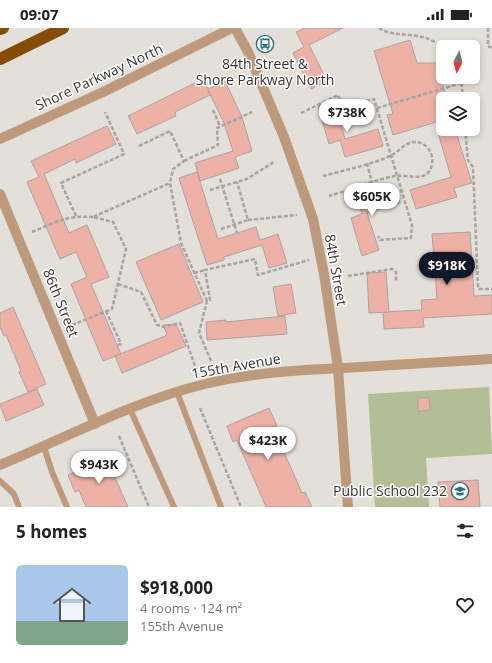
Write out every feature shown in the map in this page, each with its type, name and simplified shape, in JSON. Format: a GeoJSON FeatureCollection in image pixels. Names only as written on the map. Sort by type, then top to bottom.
{"type":"FeatureCollection","features":[{"type":"Feature","properties":{"kind":"highway"},"geometry":{"type":"LineString","coordinates":[[0,59],[62,28]]}},
{"type":"Feature","properties":{"kind":"street","name":"Shore Parkway North"},"geometry":{"type":"LineString","coordinates":[[0,139],[104,92],[233,28]]}},
{"type":"Feature","properties":{"kind":"street","name":"84th Street"},"geometry":{"type":"LineString","coordinates":[[233,28],[248,52],[284,137],[313,220],[324,274],[338,368],[348,507]]}},
{"type":"Feature","properties":{"kind":"street","name":"86th Street"},"geometry":{"type":"LineString","coordinates":[[0,194],[95,424]]}},
{"type":"Feature","properties":{"kind":"street","name":"155th Avenue"},"geometry":{"type":"LineString","coordinates":[[0,465],[130,409],[177,392],[206,384],[247,376],[338,368],[492,359]]}},
{"type":"Feature","properties":{"kind":"lane"},"geometry":{"type":"LineString","coordinates":[[177,392],[221,507]]}},
{"type":"Feature","properties":{"kind":"lane"},"geometry":{"type":"LineString","coordinates":[[130,409],[174,507]]}},
{"type":"Feature","properties":{"kind":"lane"},"geometry":{"type":"LineString","coordinates":[[44,447],[52,472],[67,507]]}},
{"type":"Feature","properties":{"kind":"lane"},"geometry":{"type":"LineString","coordinates":[[0,481],[14,494],[19,507]]}},
{"type":"Feature","properties":{"kind":"path"},"geometry":{"type":"LineString","coordinates":[[379,28],[429,38],[436,42]]}},
{"type":"Feature","properties":{"kind":"path"},"geometry":{"type":"LineString","coordinates":[[488,28],[488,46],[492,48]]}},
{"type":"Feature","properties":{"kind":"path"},"geometry":{"type":"LineString","coordinates":[[377,108],[459,84]]}},
{"type":"Feature","properties":{"kind":"path"},"geometry":{"type":"LineString","coordinates":[[302,113],[338,95],[343,107],[374,99],[412,225],[411,238],[380,240],[378,236]]}},
{"type":"Feature","properties":{"kind":"path"},"geometry":{"type":"LineString","coordinates":[[213,110],[220,126]]}},
{"type":"Feature","properties":{"kind":"path"},"geometry":{"type":"LineString","coordinates":[[76,216],[61,184],[124,154],[105,112]]}},
{"type":"Feature","properties":{"kind":"path"},"geometry":{"type":"LineString","coordinates":[[207,301],[182,243],[170,183],[173,169],[184,161],[218,145],[217,128],[252,112]]}},
{"type":"Feature","properties":{"kind":"path"},"geometry":{"type":"LineString","coordinates":[[139,146],[170,131],[184,161]]}},
{"type":"Feature","properties":{"kind":"path"},"geometry":{"type":"LineString","coordinates":[[466,136],[468,160],[473,167],[478,287],[479,289],[492,289]]}},
{"type":"Feature","properties":{"kind":"path"},"geometry":{"type":"LineString","coordinates":[[323,176],[391,156],[404,146],[417,142],[429,149],[432,155],[433,162],[430,170],[424,175],[416,177],[397,175],[329,196]]}},
{"type":"Feature","properties":{"kind":"path"},"geometry":{"type":"LineString","coordinates":[[210,190],[247,179],[274,162]]}},
{"type":"Feature","properties":{"kind":"path"},"geometry":{"type":"LineString","coordinates":[[367,163],[372,183]]}},
{"type":"Feature","properties":{"kind":"path"},"geometry":{"type":"LineString","coordinates":[[220,179],[236,233]]}},
{"type":"Feature","properties":{"kind":"path"},"geometry":{"type":"LineString","coordinates":[[237,182],[248,220]]}},
{"type":"Feature","properties":{"kind":"path"},"geometry":{"type":"LineString","coordinates":[[93,218],[170,183]]}},
{"type":"Feature","properties":{"kind":"path"},"geometry":{"type":"LineString","coordinates":[[221,229],[248,220],[297,215]]}},
{"type":"Feature","properties":{"kind":"path"},"geometry":{"type":"LineString","coordinates":[[32,232],[64,218],[76,216],[93,218],[113,222],[126,250],[112,309],[72,325]]}},
{"type":"Feature","properties":{"kind":"path"},"geometry":{"type":"LineString","coordinates":[[194,273],[254,260],[258,275],[309,260]]}},
{"type":"Feature","properties":{"kind":"path"},"geometry":{"type":"LineString","coordinates":[[348,276],[392,269],[396,272],[396,282]]}},
{"type":"Feature","properties":{"kind":"path"},"geometry":{"type":"LineString","coordinates":[[205,270],[210,300],[207,301],[198,333],[211,361]]}},
{"type":"Feature","properties":{"kind":"path"},"geometry":{"type":"LineString","coordinates":[[118,284],[141,292],[157,325],[164,327],[180,323],[195,366]]}},
{"type":"Feature","properties":{"kind":"path"},"geometry":{"type":"LineString","coordinates":[[106,311],[121,344],[118,346]]}},
{"type":"Feature","properties":{"kind":"path"},"geometry":{"type":"LineString","coordinates":[[200,408],[241,507]]}},
{"type":"Feature","properties":{"kind":"path"},"geometry":{"type":"LineString","coordinates":[[119,436],[149,507]]}},
{"type":"Feature","properties":{"kind":"green space"},"geometry":{"type":"Polygon","coordinates":[[[489,387],[492,454],[426,458],[429,507],[375,507],[368,394],[489,387]]]}},
{"type":"Feature","properties":{"kind":"building"},"geometry":{"type":"Polygon","coordinates":[[[305,28],[343,28],[309,45],[327,81],[311,89],[293,53],[304,47],[296,32],[305,28]]]}},
{"type":"Feature","properties":{"kind":"building"},"geometry":{"type":"Polygon","coordinates":[[[410,40],[417,63],[436,63],[436,84],[442,84],[445,92],[436,92],[436,122],[393,135],[387,115],[393,114],[374,51],[410,40]]]}},
{"type":"Feature","properties":{"kind":"building"},"geometry":{"type":"Polygon","coordinates":[[[203,79],[208,89],[225,81],[242,117],[252,151],[235,157],[239,168],[200,181],[195,163],[233,151],[224,123],[208,90],[210,95],[175,112],[176,116],[137,134],[128,116],[203,79]]]}},
{"type":"Feature","properties":{"kind":"building"},"geometry":{"type":"Polygon","coordinates":[[[334,101],[345,139],[378,129],[383,146],[345,157],[340,140],[329,144],[318,106],[334,101]]]}},
{"type":"Feature","properties":{"kind":"building"},"geometry":{"type":"Polygon","coordinates":[[[107,126],[116,144],[76,163],[75,159],[44,174],[69,233],[87,225],[109,277],[91,284],[121,354],[103,361],[71,284],[87,277],[76,252],[60,259],[27,182],[39,177],[31,161],[107,126]]]}},
{"type":"Feature","properties":{"kind":"building"},"geometry":{"type":"Polygon","coordinates":[[[439,136],[457,136],[472,183],[454,188],[457,197],[416,209],[410,190],[451,177],[439,136]]]}},
{"type":"Feature","properties":{"kind":"building"},"geometry":{"type":"Polygon","coordinates":[[[197,172],[218,239],[256,227],[260,240],[278,234],[287,263],[269,268],[262,245],[224,257],[224,260],[207,265],[179,178],[197,172]]]}},
{"type":"Feature","properties":{"kind":"building"},"geometry":{"type":"Polygon","coordinates":[[[395,186],[400,203],[367,213],[379,250],[362,256],[351,218],[362,214],[357,198],[395,186]]]}},
{"type":"Feature","properties":{"kind":"building"},"geometry":{"type":"Polygon","coordinates":[[[470,232],[474,296],[492,295],[492,314],[423,318],[424,327],[384,329],[383,312],[422,310],[421,300],[437,299],[432,234],[470,232]]]}},
{"type":"Feature","properties":{"kind":"building"},"geometry":{"type":"Polygon","coordinates":[[[179,244],[203,302],[161,320],[136,262],[179,244]]]}},
{"type":"Feature","properties":{"kind":"building"},"geometry":{"type":"Polygon","coordinates":[[[386,272],[389,312],[369,313],[367,273],[386,272]]]}},
{"type":"Feature","properties":{"kind":"building"},"geometry":{"type":"Polygon","coordinates":[[[291,284],[296,313],[278,316],[273,287],[291,284]]]}},
{"type":"Feature","properties":{"kind":"building"},"geometry":{"type":"Polygon","coordinates":[[[13,307],[46,384],[28,392],[6,335],[4,336],[0,327],[0,313],[13,307]]]}},
{"type":"Feature","properties":{"kind":"building"},"geometry":{"type":"Polygon","coordinates":[[[285,316],[287,334],[207,340],[206,322],[226,320],[226,322],[285,316]]]}},
{"type":"Feature","properties":{"kind":"building"},"geometry":{"type":"Polygon","coordinates":[[[176,324],[186,346],[122,373],[115,356],[165,336],[167,334],[163,325],[176,324]]]}},
{"type":"Feature","properties":{"kind":"building"},"geometry":{"type":"Polygon","coordinates":[[[37,389],[44,405],[6,421],[0,404],[37,389]]]}},
{"type":"Feature","properties":{"kind":"building"},"geometry":{"type":"Polygon","coordinates":[[[418,398],[429,398],[430,410],[418,411],[418,398]]]}},
{"type":"Feature","properties":{"kind":"building"},"geometry":{"type":"Polygon","coordinates":[[[269,408],[277,426],[273,427],[302,493],[305,492],[312,507],[266,507],[237,440],[233,442],[227,426],[269,408]]]}},
{"type":"Feature","properties":{"kind":"building"},"geometry":{"type":"Polygon","coordinates":[[[110,457],[117,472],[113,473],[128,507],[86,507],[79,490],[75,492],[68,475],[110,457]]]}},
{"type":"Feature","properties":{"kind":"building"},"geometry":{"type":"Polygon","coordinates":[[[478,480],[480,507],[440,507],[438,482],[478,480]]]}},
{"type":"Feature","properties":{"kind":"place","name":"84th Street & Shore Parkway North"},"geometry":{"type":"Point","coordinates":[265,44]}},
{"type":"Feature","properties":{"kind":"place","name":"Public School 232"},"geometry":{"type":"Point","coordinates":[460,491]}}]}
